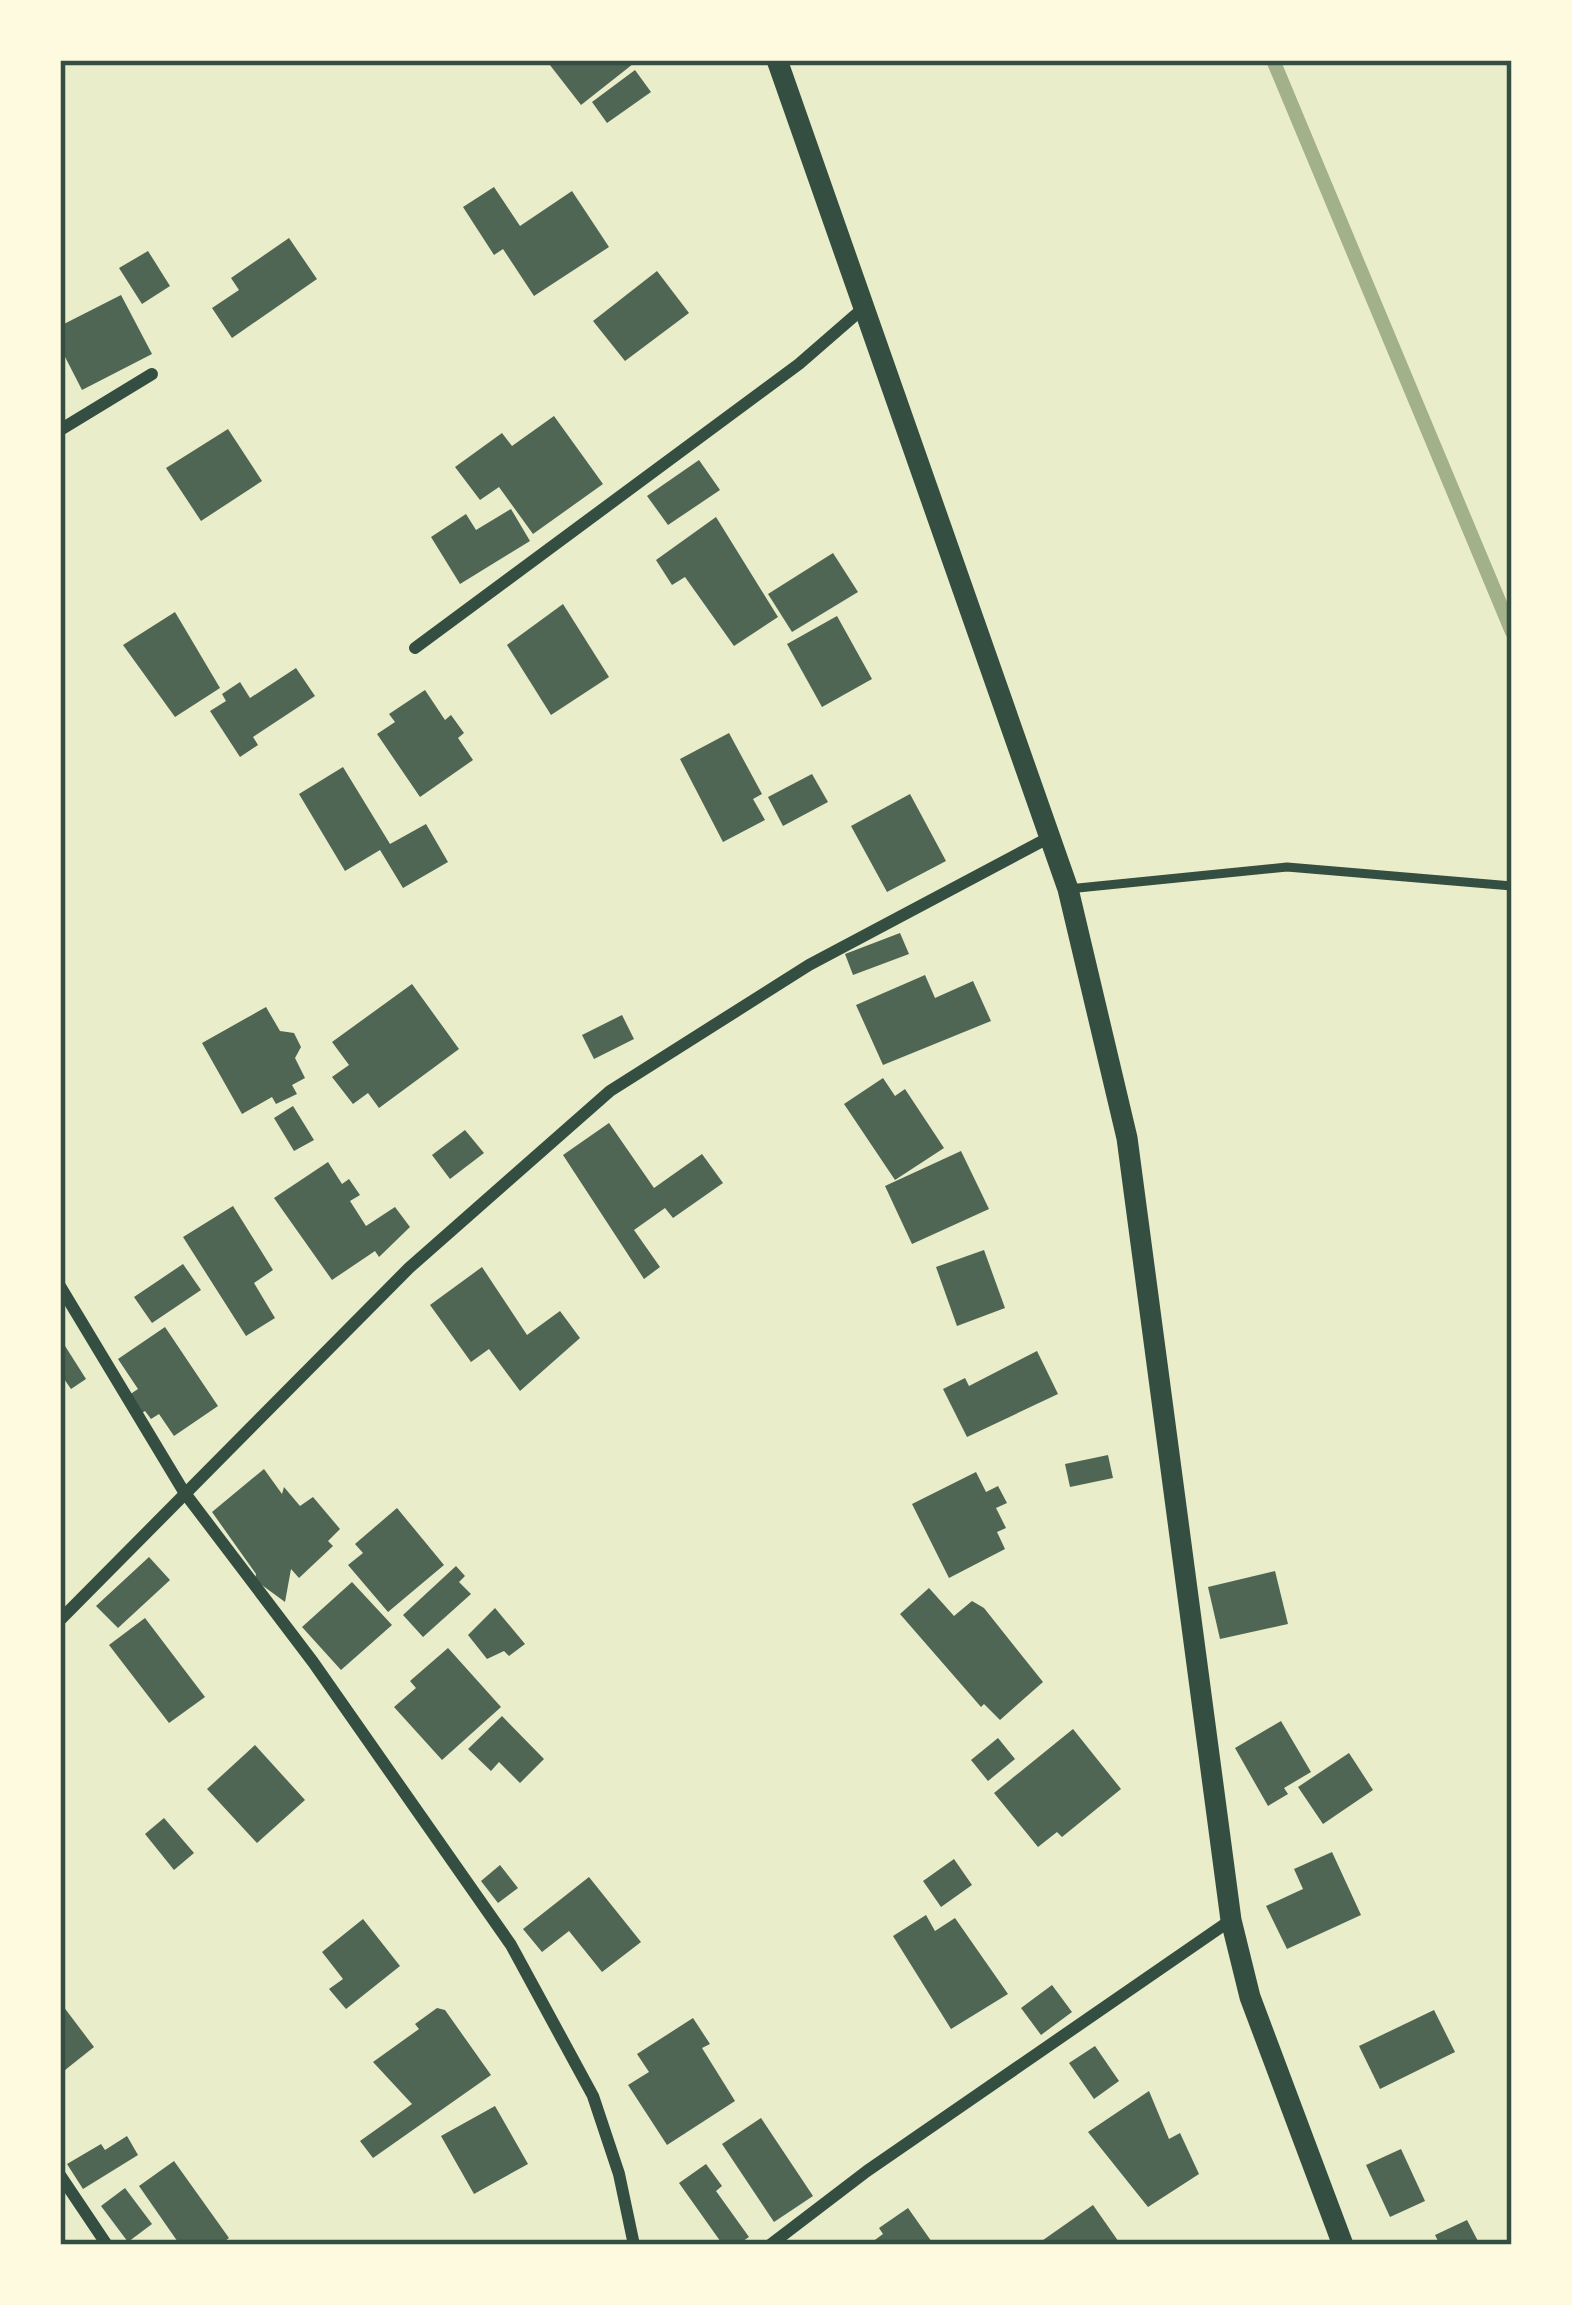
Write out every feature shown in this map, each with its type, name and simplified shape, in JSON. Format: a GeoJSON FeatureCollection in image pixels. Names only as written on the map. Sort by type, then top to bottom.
{"type":"FeatureCollection","features":[{"type":"Feature","properties":{"kind":"street"},"geometry":{"type":"LineString","coordinates":[[777,60],[860,311],[1067,889],[1126,1138],[1231,1920],[1250,1997],[1343,2245]]}},
{"type":"Feature","properties":{"kind":"street"},"geometry":{"type":"LineString","coordinates":[[415,648],[799,364],[860,311]]}},
{"type":"Feature","properties":{"kind":"street"},"geometry":{"type":"LineString","coordinates":[[60,430],[152,374]]}},
{"type":"Feature","properties":{"kind":"street"},"geometry":{"type":"LineString","coordinates":[[60,1620],[409,1268],[610,1091],[809,965],[1050,837]]}},
{"type":"Feature","properties":{"kind":"street"},"geometry":{"type":"LineString","coordinates":[[60,1286],[184,1492],[313,1662],[511,1945],[592,2096],[620,2174],[634,2245]]}},
{"type":"Feature","properties":{"kind":"street"},"geometry":{"type":"LineString","coordinates":[[770,2245],[867,2171],[1231,1920]]}},
{"type":"Feature","properties":{"kind":"street"},"geometry":{"type":"LineString","coordinates":[[60,2175],[107,2245]]}},
{"type":"Feature","properties":{"kind":"lane"},"geometry":{"type":"LineString","coordinates":[[1067,889],[1287,866],[1512,886]]}},
{"type":"Feature","properties":{"kind":"building"},"geometry":{"type":"Polygon","coordinates":[[[546,60],[638,60],[581,105],[546,60]]]}},
{"type":"Feature","properties":{"kind":"building"},"geometry":{"type":"Polygon","coordinates":[[[635,70],[651,92],[607,123],[592,102],[635,70]]]}},
{"type":"Feature","properties":{"kind":"building"},"geometry":{"type":"Polygon","coordinates":[[[494,187],[520,226],[572,191],[609,247],[534,296],[503,249],[494,255],[463,207],[494,187]]]}},
{"type":"Feature","properties":{"kind":"building"},"geometry":{"type":"Polygon","coordinates":[[[289,238],[317,279],[232,338],[212,308],[239,290],[231,278],[289,238]]]}},
{"type":"Feature","properties":{"kind":"building"},"geometry":{"type":"Polygon","coordinates":[[[148,251],[170,286],[142,304],[119,268],[148,251]]]}},
{"type":"Feature","properties":{"kind":"building"},"geometry":{"type":"Polygon","coordinates":[[[657,271],[689,313],[625,361],[593,321],[657,271]]]}},
{"type":"Feature","properties":{"kind":"building"},"geometry":{"type":"Polygon","coordinates":[[[121,295],[152,354],[82,390],[60,347],[60,326],[121,295]]]}},
{"type":"Feature","properties":{"kind":"building"},"geometry":{"type":"Polygon","coordinates":[[[554,416],[603,484],[533,534],[499,487],[480,500],[455,467],[502,433],[512,446],[554,416]]]}},
{"type":"Feature","properties":{"kind":"building"},"geometry":{"type":"Polygon","coordinates":[[[228,429],[262,481],[201,521],[166,468],[228,429]]]}},
{"type":"Feature","properties":{"kind":"building"},"geometry":{"type":"Polygon","coordinates":[[[699,460],[720,490],[668,525],[647,496],[699,460]]]}},
{"type":"Feature","properties":{"kind":"building"},"geometry":{"type":"Polygon","coordinates":[[[511,509],[530,541],[460,584],[431,537],[466,514],[476,530],[511,509]]]}},
{"type":"Feature","properties":{"kind":"building"},"geometry":{"type":"Polygon","coordinates":[[[716,517],[778,617],[734,646],[685,577],[672,585],[656,560],[716,517]]]}},
{"type":"Feature","properties":{"kind":"building"},"geometry":{"type":"Polygon","coordinates":[[[833,553],[858,592],[792,632],[768,594],[833,553]]]}},
{"type":"Feature","properties":{"kind":"building"},"geometry":{"type":"Polygon","coordinates":[[[563,604],[609,677],[551,715],[507,645],[563,604]]]}},
{"type":"Feature","properties":{"kind":"building"},"geometry":{"type":"Polygon","coordinates":[[[175,612],[220,688],[175,717],[123,645],[175,612]]]}},
{"type":"Feature","properties":{"kind":"building"},"geometry":{"type":"Polygon","coordinates":[[[837,616],[872,679],[822,707],[787,644],[837,616]]]}},
{"type":"Feature","properties":{"kind":"building"},"geometry":{"type":"Polygon","coordinates":[[[296,668],[315,696],[253,737],[258,745],[240,757],[210,711],[226,701],[222,694],[240,682],[250,698],[296,668]]]}},
{"type":"Feature","properties":{"kind":"building"},"geometry":{"type":"Polygon","coordinates":[[[425,690],[445,720],[451,715],[464,733],[458,738],[473,760],[420,797],[377,734],[395,722],[389,714],[425,690]]]}},
{"type":"Feature","properties":{"kind":"building"},"geometry":{"type":"Polygon","coordinates":[[[729,733],[762,794],[753,799],[765,820],[723,842],[680,759],[729,733]]]}},
{"type":"Feature","properties":{"kind":"building"},"geometry":{"type":"Polygon","coordinates":[[[343,767],[390,844],[426,824],[448,862],[403,888],[380,850],[345,871],[299,794],[343,767]]]}},
{"type":"Feature","properties":{"kind":"building"},"geometry":{"type":"Polygon","coordinates":[[[812,774],[828,802],[783,826],[768,797],[812,774]]]}},
{"type":"Feature","properties":{"kind":"building"},"geometry":{"type":"Polygon","coordinates":[[[910,794],[946,861],[887,892],[851,826],[910,794]]]}},
{"type":"Feature","properties":{"kind":"building"},"geometry":{"type":"Polygon","coordinates":[[[900,933],[909,954],[853,975],[845,954],[900,933]]]}},
{"type":"Feature","properties":{"kind":"building"},"geometry":{"type":"Polygon","coordinates":[[[925,975],[935,998],[973,981],[991,1021],[883,1065],[856,1005],[925,975]]]}},
{"type":"Feature","properties":{"kind":"building"},"geometry":{"type":"Polygon","coordinates":[[[412,984],[459,1049],[379,1108],[368,1093],[353,1104],[332,1077],[349,1065],[332,1042],[412,984]]]}},
{"type":"Feature","properties":{"kind":"building"},"geometry":{"type":"Polygon","coordinates":[[[266,1007],[280,1031],[294,1033],[301,1047],[295,1058],[305,1078],[292,1085],[297,1094],[276,1104],[272,1097],[242,1114],[202,1043],[266,1007]]]}},
{"type":"Feature","properties":{"kind":"building"},"geometry":{"type":"Polygon","coordinates":[[[622,1015],[634,1039],[594,1059],[582,1035],[622,1015]]]}},
{"type":"Feature","properties":{"kind":"building"},"geometry":{"type":"Polygon","coordinates":[[[883,1078],[895,1096],[905,1089],[944,1148],[895,1180],[844,1104],[883,1078]]]}},
{"type":"Feature","properties":{"kind":"building"},"geometry":{"type":"Polygon","coordinates":[[[293,1106],[314,1140],[294,1151],[274,1118],[293,1106]]]}},
{"type":"Feature","properties":{"kind":"building"},"geometry":{"type":"Polygon","coordinates":[[[609,1123],[654,1188],[702,1154],[723,1183],[673,1218],[665,1208],[634,1230],[660,1267],[644,1279],[563,1155],[609,1123]]]}},
{"type":"Feature","properties":{"kind":"building"},"geometry":{"type":"Polygon","coordinates":[[[465,1130],[484,1153],[450,1179],[432,1155],[465,1130]]]}},
{"type":"Feature","properties":{"kind":"building"},"geometry":{"type":"Polygon","coordinates":[[[961,1151],[989,1209],[912,1244],[885,1186],[961,1151]]]}},
{"type":"Feature","properties":{"kind":"building"},"geometry":{"type":"Polygon","coordinates":[[[328,1162],[342,1184],[349,1179],[360,1195],[350,1201],[366,1226],[395,1207],[410,1227],[379,1257],[375,1251],[332,1280],[274,1198],[328,1162]]]}},
{"type":"Feature","properties":{"kind":"building"},"geometry":{"type":"Polygon","coordinates":[[[233,1206],[273,1270],[254,1283],[275,1318],[246,1336],[183,1237],[233,1206]]]}},
{"type":"Feature","properties":{"kind":"building"},"geometry":{"type":"Polygon","coordinates":[[[984,1250],[1005,1308],[957,1326],[936,1267],[984,1250]]]}},
{"type":"Feature","properties":{"kind":"building"},"geometry":{"type":"Polygon","coordinates":[[[183,1264],[201,1290],[152,1323],[134,1297],[183,1264]]]}},
{"type":"Feature","properties":{"kind":"building"},"geometry":{"type":"Polygon","coordinates":[[[482,1267],[527,1335],[560,1311],[580,1338],[520,1391],[489,1349],[471,1362],[430,1305],[482,1267]]]}},
{"type":"Feature","properties":{"kind":"building"},"geometry":{"type":"Polygon","coordinates":[[[165,1327],[218,1406],[174,1436],[159,1414],[151,1419],[145,1411],[139,1415],[126,1397],[138,1389],[118,1359],[165,1327]]]}},
{"type":"Feature","properties":{"kind":"building"},"geometry":{"type":"Polygon","coordinates":[[[60,1338],[86,1379],[71,1389],[60,1373],[60,1338]]]}},
{"type":"Feature","properties":{"kind":"building"},"geometry":{"type":"Polygon","coordinates":[[[1037,1351],[1058,1394],[967,1437],[943,1389],[965,1378],[969,1386],[1037,1351]]]}},
{"type":"Feature","properties":{"kind":"building"},"geometry":{"type":"Polygon","coordinates":[[[1108,1455],[1113,1478],[1070,1487],[1065,1464],[1108,1455]]]}},
{"type":"Feature","properties":{"kind":"building"},"geometry":{"type":"Polygon","coordinates":[[[264,1469],[282,1494],[284,1487],[300,1506],[313,1497],[340,1529],[328,1541],[333,1546],[299,1578],[291,1569],[285,1602],[255,1580],[256,1574],[212,1512],[264,1469]]]}},
{"type":"Feature","properties":{"kind":"building"},"geometry":{"type":"Polygon","coordinates":[[[976,1472],[986,1492],[998,1486],[1007,1503],[996,1508],[1006,1528],[997,1532],[1005,1549],[949,1578],[912,1504],[976,1472]]]}},
{"type":"Feature","properties":{"kind":"building"},"geometry":{"type":"Polygon","coordinates":[[[397,1508],[444,1565],[388,1612],[348,1565],[363,1553],[355,1544],[397,1508]]]}},
{"type":"Feature","properties":{"kind":"building"},"geometry":{"type":"Polygon","coordinates":[[[149,1557],[170,1580],[118,1628],[96,1606],[149,1557]]]}},
{"type":"Feature","properties":{"kind":"building"},"geometry":{"type":"Polygon","coordinates":[[[456,1566],[465,1576],[459,1582],[471,1594],[423,1637],[403,1615],[456,1566]]]}},
{"type":"Feature","properties":{"kind":"building"},"geometry":{"type":"Polygon","coordinates":[[[1275,1571],[1288,1624],[1220,1639],[1208,1587],[1275,1571]]]}},
{"type":"Feature","properties":{"kind":"building"},"geometry":{"type":"Polygon","coordinates":[[[352,1582],[392,1625],[341,1670],[302,1627],[352,1582]]]}},
{"type":"Feature","properties":{"kind":"building"},"geometry":{"type":"Polygon","coordinates":[[[929,1588],[954,1616],[972,1601],[984,1608],[1043,1682],[1000,1720],[984,1704],[981,1707],[900,1614],[929,1588]]]}},
{"type":"Feature","properties":{"kind":"building"},"geometry":{"type":"Polygon","coordinates":[[[495,1608],[525,1644],[509,1656],[504,1651],[487,1659],[468,1635],[495,1608]]]}},
{"type":"Feature","properties":{"kind":"building"},"geometry":{"type":"Polygon","coordinates":[[[145,1618],[205,1697],[169,1723],[109,1645],[145,1618]]]}},
{"type":"Feature","properties":{"kind":"building"},"geometry":{"type":"Polygon","coordinates":[[[448,1648],[501,1707],[442,1760],[394,1707],[416,1688],[410,1681],[448,1648]]]}},
{"type":"Feature","properties":{"kind":"building"},"geometry":{"type":"Polygon","coordinates":[[[502,1716],[544,1759],[520,1783],[499,1762],[491,1771],[468,1749],[502,1716]]]}},
{"type":"Feature","properties":{"kind":"building"},"geometry":{"type":"Polygon","coordinates":[[[1281,1721],[1311,1772],[1284,1788],[1288,1794],[1268,1806],[1235,1748],[1281,1721]]]}},
{"type":"Feature","properties":{"kind":"building"},"geometry":{"type":"Polygon","coordinates":[[[1073,1729],[1121,1789],[1062,1837],[1057,1832],[1038,1847],[994,1793],[1073,1729]]]}},
{"type":"Feature","properties":{"kind":"building"},"geometry":{"type":"Polygon","coordinates":[[[998,1738],[1015,1759],[988,1781],[971,1760],[998,1738]]]}},
{"type":"Feature","properties":{"kind":"building"},"geometry":{"type":"Polygon","coordinates":[[[255,1745],[305,1800],[257,1843],[207,1789],[255,1745]]]}},
{"type":"Feature","properties":{"kind":"building"},"geometry":{"type":"Polygon","coordinates":[[[1349,1753],[1373,1790],[1323,1824],[1298,1787],[1349,1753]]]}},
{"type":"Feature","properties":{"kind":"building"},"geometry":{"type":"Polygon","coordinates":[[[164,1818],[194,1853],[174,1870],[145,1834],[164,1818]]]}},
{"type":"Feature","properties":{"kind":"building"},"geometry":{"type":"Polygon","coordinates":[[[1332,1852],[1361,1915],[1287,1949],[1266,1906],[1303,1889],[1294,1869],[1332,1852]]]}},
{"type":"Feature","properties":{"kind":"building"},"geometry":{"type":"Polygon","coordinates":[[[954,1859],[972,1885],[941,1907],[923,1881],[954,1859]]]}},
{"type":"Feature","properties":{"kind":"building"},"geometry":{"type":"Polygon","coordinates":[[[500,1865],[518,1888],[498,1903],[481,1881],[500,1865]]]}},
{"type":"Feature","properties":{"kind":"building"},"geometry":{"type":"Polygon","coordinates":[[[589,1877],[641,1942],[602,1972],[569,1931],[542,1952],[523,1929],[589,1877]]]}},
{"type":"Feature","properties":{"kind":"building"},"geometry":{"type":"Polygon","coordinates":[[[926,1915],[935,1931],[955,1918],[1008,1994],[951,2029],[893,1936],[926,1915]]]}},
{"type":"Feature","properties":{"kind":"building"},"geometry":{"type":"Polygon","coordinates":[[[363,1919],[400,1966],[346,2009],[329,1989],[343,1979],[322,1952],[363,1919]]]}},
{"type":"Feature","properties":{"kind":"building"},"geometry":{"type":"Polygon","coordinates":[[[1052,1985],[1072,2012],[1041,2035],[1021,2008],[1052,1985]]]}},
{"type":"Feature","properties":{"kind":"building"},"geometry":{"type":"Polygon","coordinates":[[[60,2002],[94,2047],[60,2074],[60,2002]]]}},
{"type":"Feature","properties":{"kind":"building"},"geometry":{"type":"Polygon","coordinates":[[[437,2008],[445,2010],[491,2075],[373,2158],[360,2141],[412,2104],[373,2062],[419,2029],[415,2024],[437,2008]]]}},
{"type":"Feature","properties":{"kind":"building"},"geometry":{"type":"Polygon","coordinates":[[[1434,2010],[1455,2052],[1380,2089],[1359,2046],[1434,2010]]]}},
{"type":"Feature","properties":{"kind":"building"},"geometry":{"type":"Polygon","coordinates":[[[693,2018],[710,2044],[702,2048],[735,2101],[667,2145],[628,2085],[649,2072],[637,2054],[693,2018]]]}},
{"type":"Feature","properties":{"kind":"building"},"geometry":{"type":"Polygon","coordinates":[[[1095,2046],[1119,2081],[1094,2099],[1069,2063],[1095,2046]]]}},
{"type":"Feature","properties":{"kind":"building"},"geometry":{"type":"Polygon","coordinates":[[[1149,2091],[1169,2139],[1180,2133],[1199,2174],[1148,2207],[1088,2132],[1149,2091]]]}},
{"type":"Feature","properties":{"kind":"building"},"geometry":{"type":"Polygon","coordinates":[[[495,2106],[528,2164],[474,2194],[441,2136],[495,2106]]]}},
{"type":"Feature","properties":{"kind":"building"},"geometry":{"type":"Polygon","coordinates":[[[761,2118],[813,2196],[774,2222],[722,2144],[761,2118]]]}},
{"type":"Feature","properties":{"kind":"building"},"geometry":{"type":"Polygon","coordinates":[[[127,2136],[138,2155],[83,2189],[67,2164],[101,2144],[105,2150],[127,2136]]]}},
{"type":"Feature","properties":{"kind":"building"},"geometry":{"type":"Polygon","coordinates":[[[1401,2149],[1425,2201],[1390,2217],[1366,2165],[1401,2149]]]}},
{"type":"Feature","properties":{"kind":"building"},"geometry":{"type":"Polygon","coordinates":[[[174,2161],[229,2238],[220,2245],[180,2245],[139,2186],[174,2161]]]}},
{"type":"Feature","properties":{"kind":"building"},"geometry":{"type":"Polygon","coordinates":[[[706,2164],[722,2186],[716,2191],[749,2237],[737,2245],[723,2245],[679,2183],[706,2164]]]}},
{"type":"Feature","properties":{"kind":"building"},"geometry":{"type":"Polygon","coordinates":[[[125,2188],[152,2224],[128,2242],[101,2206],[125,2188]]]}},
{"type":"Feature","properties":{"kind":"building"},"geometry":{"type":"Polygon","coordinates":[[[1093,2205],[1121,2245],[1036,2245],[1093,2205]]]}},
{"type":"Feature","properties":{"kind":"building"},"geometry":{"type":"Polygon","coordinates":[[[908,2208],[934,2245],[868,2245],[883,2234],[879,2228],[908,2208]]]}},
{"type":"Feature","properties":{"kind":"building"},"geometry":{"type":"Polygon","coordinates":[[[1467,2220],[1480,2245],[1440,2245],[1435,2235],[1467,2220]]]}},
{"type":"Feature","properties":{"kind":"waterway"},"geometry":{"type":"LineString","coordinates":[[1273,60],[1512,632]]}}]}
